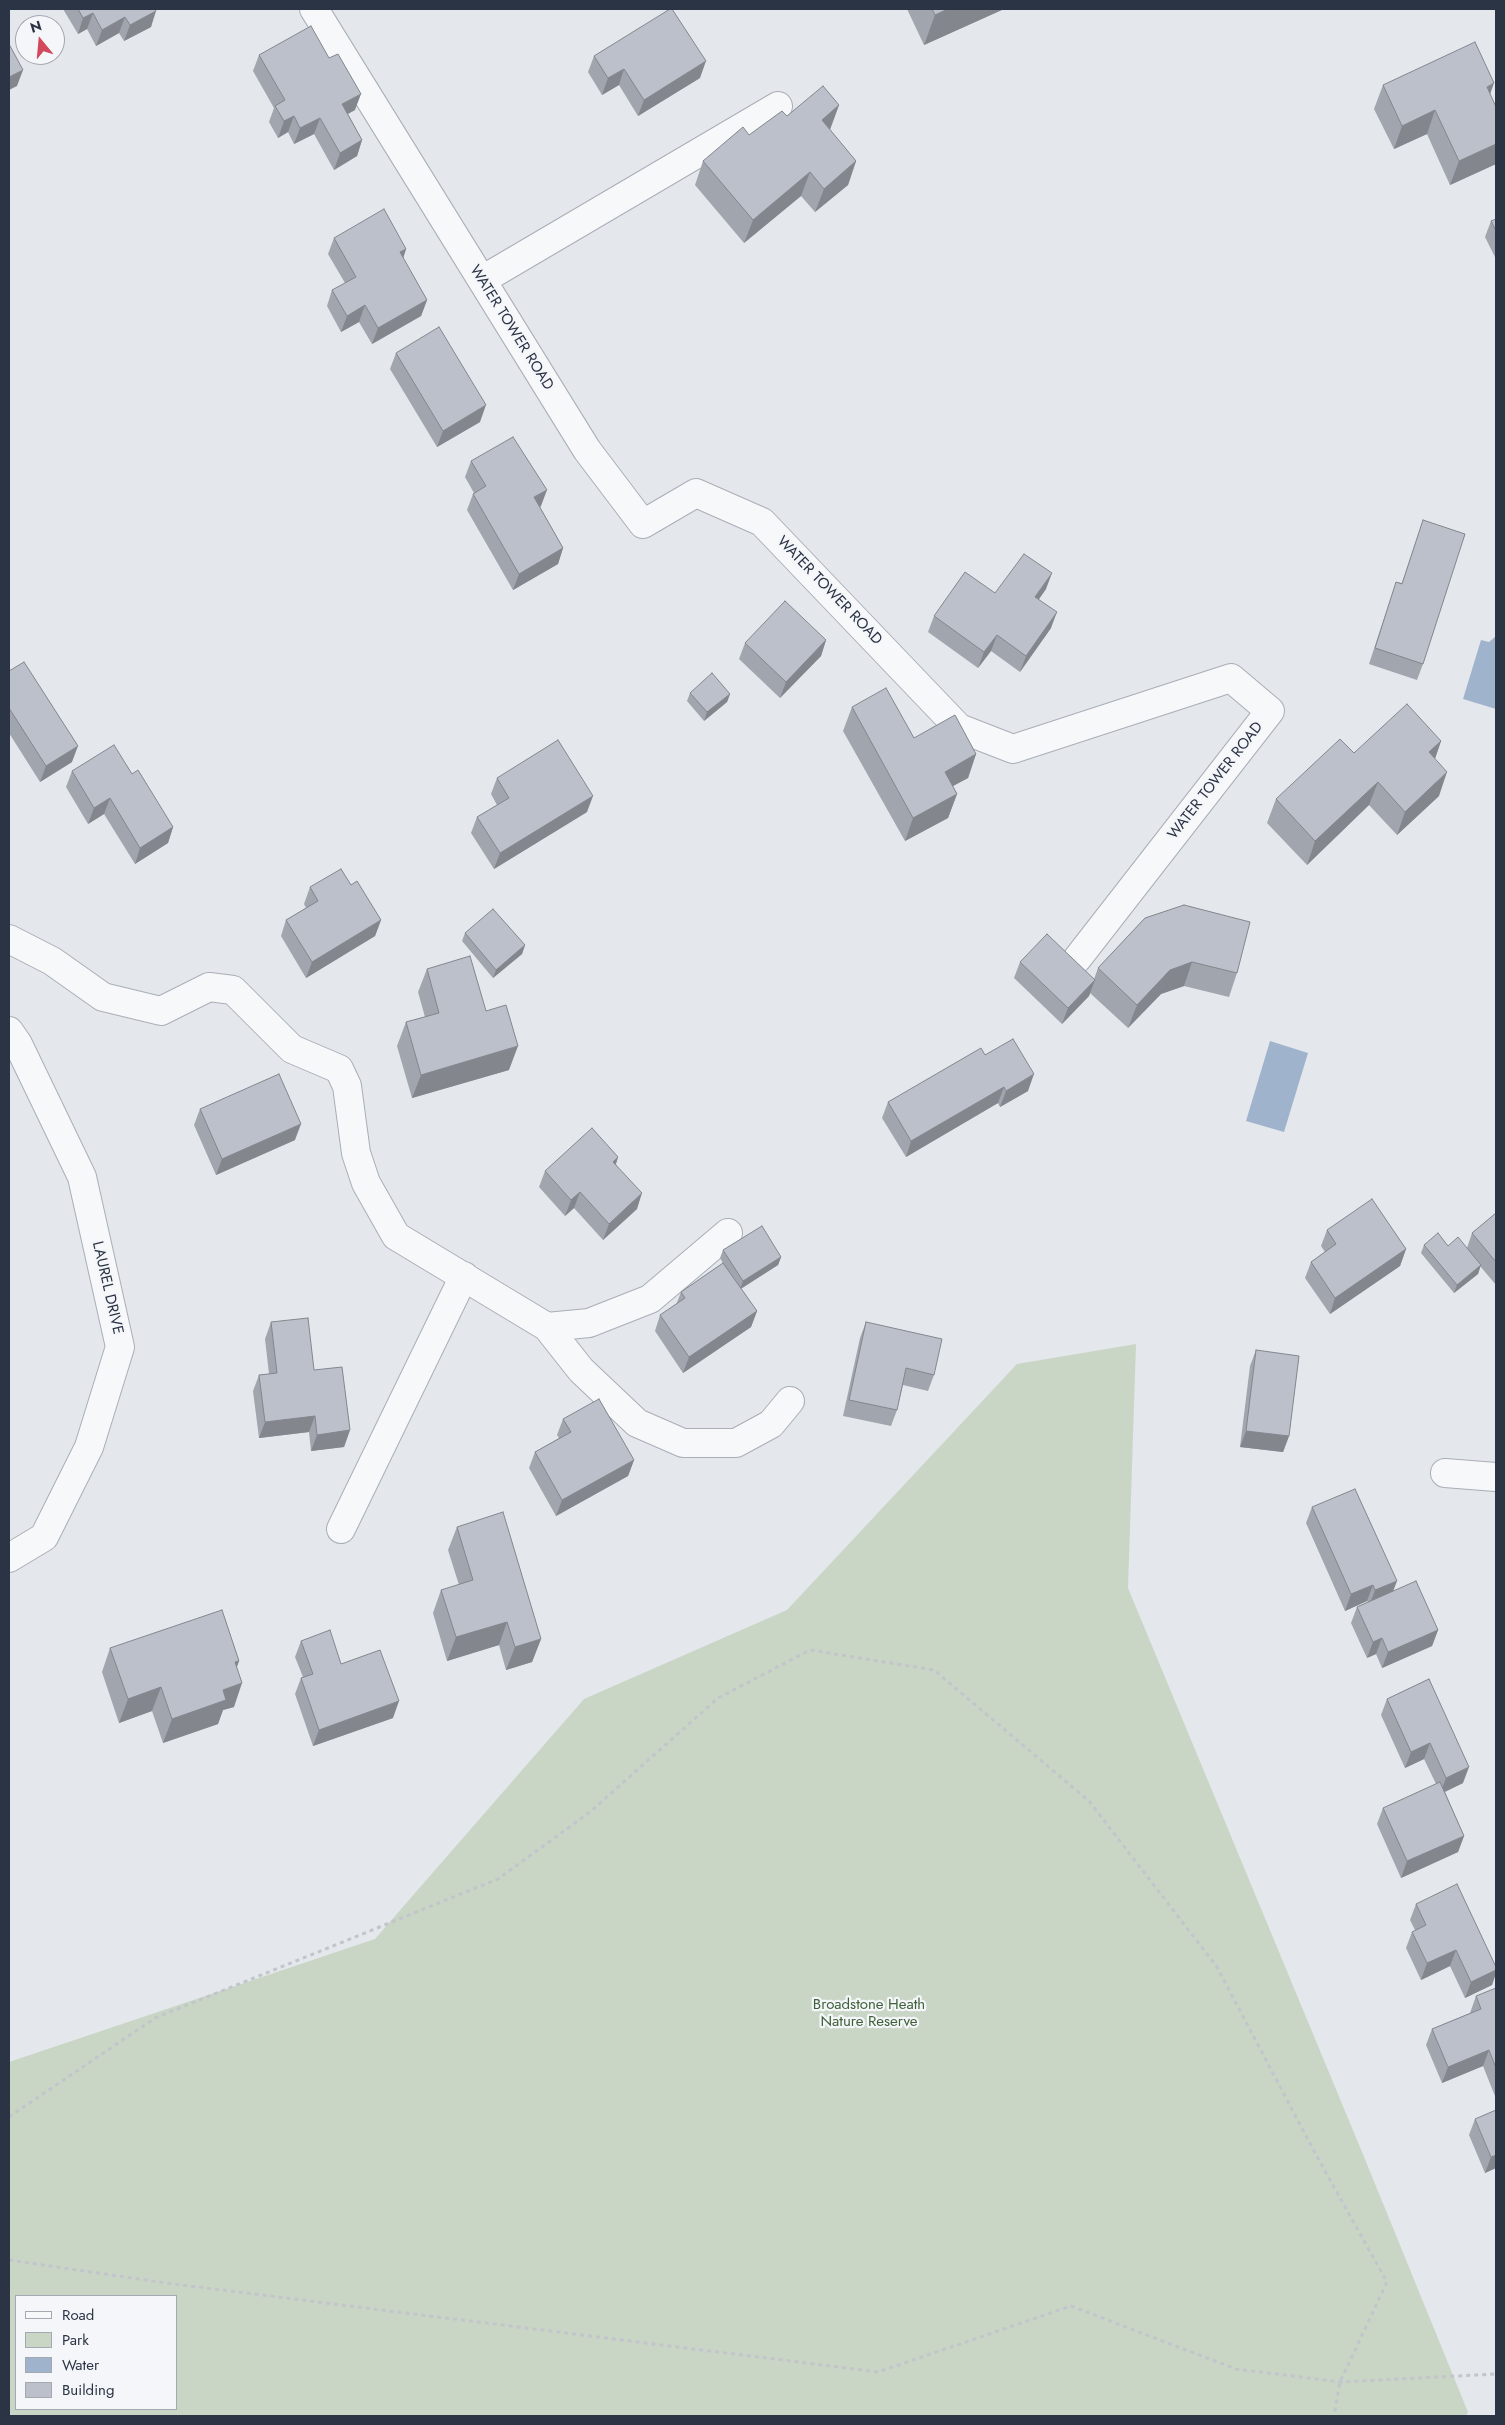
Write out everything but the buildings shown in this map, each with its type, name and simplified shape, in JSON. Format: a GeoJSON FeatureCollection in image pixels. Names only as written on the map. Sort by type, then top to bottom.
{"type":"FeatureCollection","features":[{"type":"Feature","properties":{"kind":"street","name":"WATER TOWER ROAD"},"geometry":{"type":"LineString","coordinates":[[314,9],[587,450],[643,524],[696,493],[762,522],[959,728],[1013,749],[1231,678],[1270,711],[1078,959]]}},
{"type":"Feature","properties":{"kind":"street"},"geometry":{"type":"LineString","coordinates":[[482,280],[778,106]]}},
{"type":"Feature","properties":{"kind":"street"},"geometry":{"type":"LineString","coordinates":[[9,940],[52,961],[103,997],[160,1011],[208,988],[234,990],[292,1049],[338,1069],[348,1086],[356,1153],[366,1183],[396,1236],[504,1299],[547,1327],[582,1370],[637,1423],[682,1443],[736,1443],[771,1424],[790,1401]]}},
{"type":"Feature","properties":{"kind":"street","name":"LAUREL DRIVE"},"geometry":{"type":"LineString","coordinates":[[9,1031],[18,1044],[82,1177],[120,1347],[89,1447],[44,1537],[9,1558]]}},
{"type":"Feature","properties":{"kind":"street"},"geometry":{"type":"LineString","coordinates":[[547,1327],[589,1323],[650,1300],[728,1233]]}},
{"type":"Feature","properties":{"kind":"street"},"geometry":{"type":"LineString","coordinates":[[341,1529],[419,1372],[464,1276]]}},
{"type":"Feature","properties":{"kind":"street"},"geometry":{"type":"LineString","coordinates":[[1445,1473],[1496,1477]]}},
{"type":"Feature","properties":{"kind":"path"},"geometry":{"type":"LineString","coordinates":[[9,2117],[154,2018],[498,1880],[590,1812],[718,1698],[810,1650],[934,1670],[1089,1801],[1217,1967],[1315,2153],[1387,2282],[1340,2382],[1334,2416]]}},
{"type":"Feature","properties":{"kind":"path"},"geometry":{"type":"LineString","coordinates":[[9,2260],[166,2283],[878,2372],[1071,2306],[1236,2369],[1340,2382],[1496,2374]]}},
{"type":"Feature","properties":{"kind":"green space","name":"Broadstone Heath Nature Reserve"},"geometry":{"type":"Polygon","coordinates":[[[1136,1344],[1128,1588],[1362,2152],[1468,2412],[1466,2416],[9,2416],[9,2062],[375,1939],[584,1699],[787,1610],[1017,1364],[1136,1344]]]}},
{"type":"Feature","properties":{"kind":"water"},"geometry":{"type":"Polygon","coordinates":[[[1496,636],[1496,709],[1463,699],[1481,640],[1489,642],[1496,636]]]}},
{"type":"Feature","properties":{"kind":"water"},"geometry":{"type":"Polygon","coordinates":[[[1270,1041],[1308,1053],[1284,1132],[1246,1121],[1270,1041]]]}}]}
